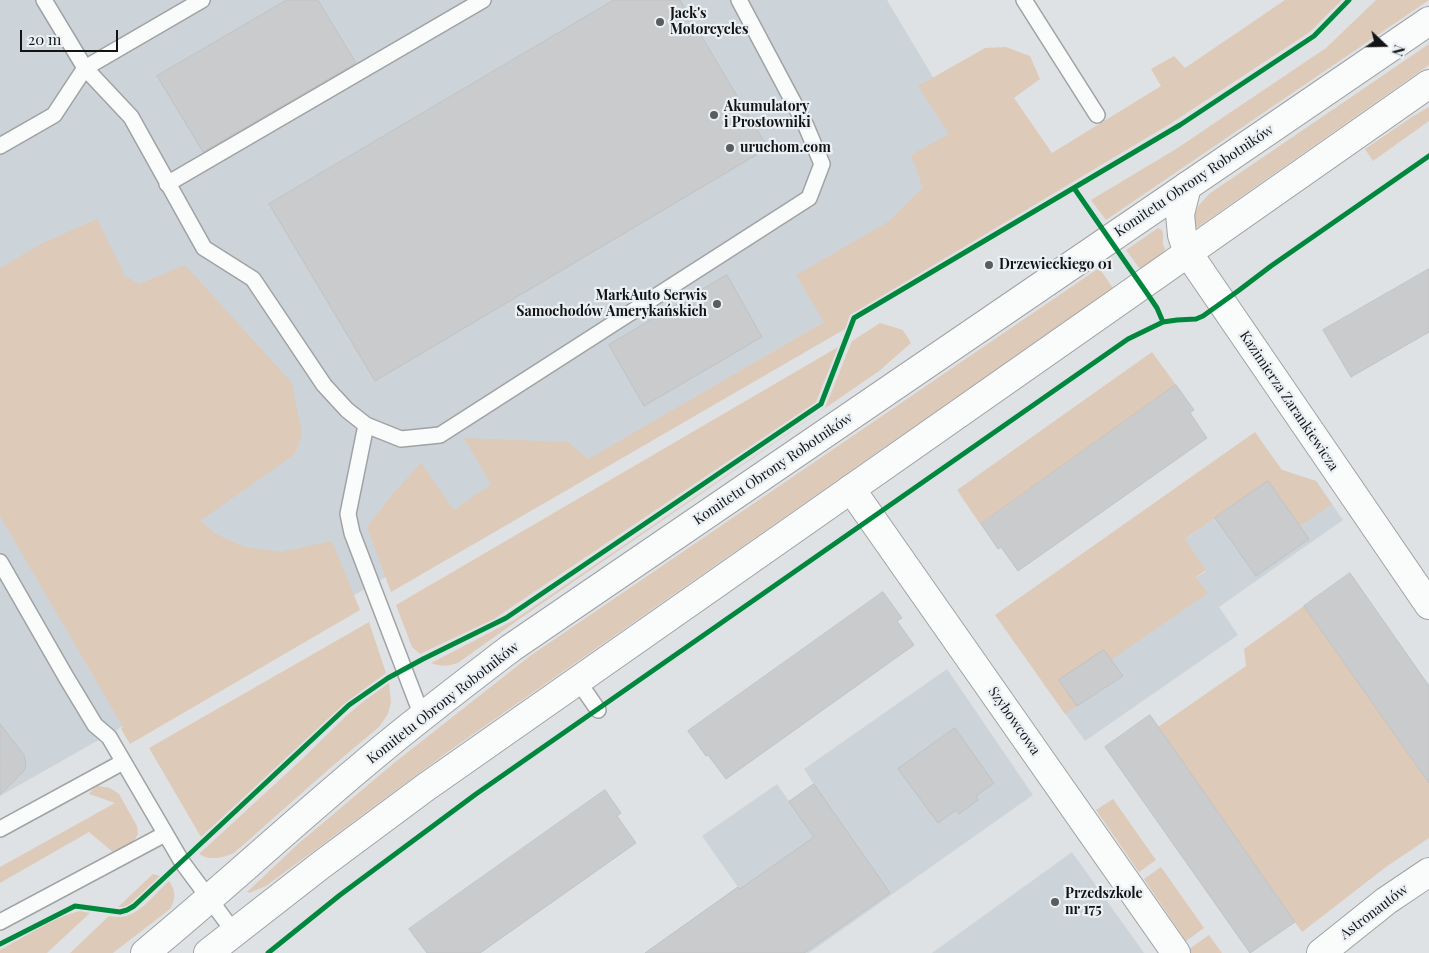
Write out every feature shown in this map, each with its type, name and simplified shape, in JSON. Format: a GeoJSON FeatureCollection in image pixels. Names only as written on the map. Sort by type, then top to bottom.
{"type":"FeatureCollection","features":[{"type":"Feature","properties":{"kind":"street","name":"Komitetu Obrony Robotników"},"geometry":{"type":"LineString","coordinates":[[145,953],[422,716],[511,648],[1429,21]]}},
{"type":"Feature","properties":{"kind":"street"},"geometry":{"type":"LineString","coordinates":[[208,953],[426,787],[1429,84]]}},
{"type":"Feature","properties":{"kind":"street","name":"Kazimierza Zarankiewicza"},"geometry":{"type":"LineString","coordinates":[[1187,186],[1180,214],[1182,235],[1188,253],[1429,605]]}},
{"type":"Feature","properties":{"kind":"street","name":"Szybowcowa"},"geometry":{"type":"LineString","coordinates":[[851,489],[1176,953]]}},
{"type":"Feature","properties":{"kind":"street","name":"Astronautów"},"geometry":{"type":"LineString","coordinates":[[1321,953],[1386,901],[1429,872]]}},
{"type":"Feature","properties":{"kind":"lane"},"geometry":{"type":"LineString","coordinates":[[44,0],[85,68],[130,117],[204,248],[253,279],[324,385],[347,410],[366,425],[402,439],[440,435],[810,198],[822,164],[806,126],[739,0]]}},
{"type":"Feature","properties":{"kind":"lane"},"geometry":{"type":"LineString","coordinates":[[0,146],[54,115],[85,68],[202,0]]}},
{"type":"Feature","properties":{"kind":"lane"},"geometry":{"type":"LineString","coordinates":[[167,184],[483,0]]}},
{"type":"Feature","properties":{"kind":"lane"},"geometry":{"type":"LineString","coordinates":[[1024,0],[1097,114]]}},
{"type":"Feature","properties":{"kind":"lane"},"geometry":{"type":"LineString","coordinates":[[366,425],[348,514],[352,533],[422,716]]}},
{"type":"Feature","properties":{"kind":"lane"},"geometry":{"type":"LineString","coordinates":[[0,562],[95,725],[109,737],[182,862],[234,932]]}},
{"type":"Feature","properties":{"kind":"lane"},"geometry":{"type":"LineString","coordinates":[[578,681],[598,710]]}},
{"type":"Feature","properties":{"kind":"lane"},"geometry":{"type":"LineString","coordinates":[[0,829],[123,762]]}},
{"type":"Feature","properties":{"kind":"lane"},"geometry":{"type":"LineString","coordinates":[[0,922],[165,834]]}},
{"type":"Feature","properties":{"kind":"shaded area"},"geometry":{"type":"Polygon","coordinates":[[[0,0],[887,0],[1010,206],[950,249],[372,585],[0,796],[0,0]]]}},
{"type":"Feature","properties":{"kind":"shaded area"},"geometry":{"type":"Polygon","coordinates":[[[1285,0],[1342,0],[1310,32],[1170,124],[850,315],[845,329],[391,592],[367,527],[391,496],[421,463],[454,510],[491,484],[464,438],[568,442],[588,459],[824,322],[796,275],[888,222],[923,188],[911,155],[949,134],[918,86],[985,48],[1006,47],[1030,56],[1040,79],[1014,98],[1052,153],[1161,86],[1151,69],[1174,56],[1185,68],[1285,0]]]}},
{"type":"Feature","properties":{"kind":"shaded area"},"geometry":{"type":"Polygon","coordinates":[[[1376,0],[1429,0],[1106,220],[1091,200],[1176,149],[1326,48],[1376,0]]]}},
{"type":"Feature","properties":{"kind":"shaded area"},"geometry":{"type":"Polygon","coordinates":[[[1429,44],[1429,65],[1198,227],[1194,226],[1193,217],[1199,205],[1209,194],[1429,44]]]}},
{"type":"Feature","properties":{"kind":"shaded area"},"geometry":{"type":"Polygon","coordinates":[[[1429,107],[1429,121],[1373,161],[1365,149],[1429,107]]]}},
{"type":"Feature","properties":{"kind":"shaded area"},"geometry":{"type":"Polygon","coordinates":[[[97,219],[125,276],[139,284],[185,265],[292,383],[302,435],[295,454],[200,521],[216,534],[245,547],[281,552],[332,541],[360,610],[130,744],[121,729],[123,727],[0,516],[0,268],[41,244],[97,219]]]}},
{"type":"Feature","properties":{"kind":"shaded area"},"geometry":{"type":"Polygon","coordinates":[[[1158,228],[1163,233],[1165,249],[1163,254],[1140,269],[1126,250],[1158,228]]]}},
{"type":"Feature","properties":{"kind":"shaded area"},"geometry":{"type":"Polygon","coordinates":[[[1099,268],[1113,288],[449,751],[266,886],[249,893],[247,892],[298,844],[394,763],[530,656],[1099,268]]]}},
{"type":"Feature","properties":{"kind":"shaded area"},"geometry":{"type":"Polygon","coordinates":[[[880,323],[903,330],[911,343],[879,371],[458,663],[444,666],[431,663],[514,620],[825,408],[852,341],[880,323]]]}},
{"type":"Feature","properties":{"kind":"shaded area"},"geometry":{"type":"Polygon","coordinates":[[[838,347],[816,402],[494,619],[420,654],[412,647],[396,605],[838,347]]]}},
{"type":"Feature","properties":{"kind":"shaded area"},"geometry":{"type":"Polygon","coordinates":[[[1152,352],[1176,385],[980,524],[957,490],[1152,352]]]}},
{"type":"Feature","properties":{"kind":"shaded area"},"geometry":{"type":"Polygon","coordinates":[[[1255,432],[1282,470],[1316,481],[1332,504],[1300,526],[1268,481],[1185,539],[1206,570],[1196,577],[1208,593],[1111,660],[1104,650],[1059,681],[1077,706],[1065,714],[995,615],[1255,432]]]}},
{"type":"Feature","properties":{"kind":"shaded area"},"geometry":{"type":"Polygon","coordinates":[[[1282,470],[1316,481],[1343,520],[1219,607],[1238,635],[1085,741],[1041,680],[1206,571],[1184,540],[1282,470]]]}},
{"type":"Feature","properties":{"kind":"shaded area"},"geometry":{"type":"Polygon","coordinates":[[[1304,606],[1429,783],[1429,838],[1386,867],[1302,932],[1158,727],[1246,666],[1244,649],[1304,606]]]}},
{"type":"Feature","properties":{"kind":"shaded area"},"geometry":{"type":"Polygon","coordinates":[[[369,622],[386,673],[345,703],[201,837],[149,748],[369,622]]]}},
{"type":"Feature","properties":{"kind":"shaded area"},"geometry":{"type":"Polygon","coordinates":[[[947,669],[1033,795],[809,953],[645,953],[738,887],[702,836],[777,784],[789,801],[814,784],[804,769],[947,669]]]}},
{"type":"Feature","properties":{"kind":"shaded area"},"geometry":{"type":"Polygon","coordinates":[[[389,683],[391,702],[388,714],[379,727],[234,853],[217,858],[208,858],[199,854],[346,716],[389,683]]]}},
{"type":"Feature","properties":{"kind":"shaded area"},"geometry":{"type":"Polygon","coordinates":[[[98,786],[110,788],[119,794],[137,826],[138,834],[131,845],[114,853],[89,832],[0,883],[0,867],[115,803],[89,794],[98,786]]]}},
{"type":"Feature","properties":{"kind":"shaded area"},"geometry":{"type":"Polygon","coordinates":[[[1113,799],[1156,860],[1139,872],[1096,810],[1113,799]]]}},
{"type":"Feature","properties":{"kind":"shaded area","name":"Przedszkole nr 175"},"geometry":{"type":"Polygon","coordinates":[[[1072,852],[1144,953],[932,953],[1072,852]]]}},
{"type":"Feature","properties":{"kind":"shaded area"},"geometry":{"type":"Polygon","coordinates":[[[1161,867],[1204,928],[1186,941],[1144,879],[1161,867]]]}},
{"type":"Feature","properties":{"kind":"shaded area"},"geometry":{"type":"Polygon","coordinates":[[[153,874],[160,876],[130,904],[118,907],[153,874]]]}},
{"type":"Feature","properties":{"kind":"shaded area"},"geometry":{"type":"Polygon","coordinates":[[[169,881],[174,895],[170,909],[113,953],[70,953],[109,916],[124,917],[134,913],[145,905],[169,881]]]}},
{"type":"Feature","properties":{"kind":"shaded area"},"geometry":{"type":"Polygon","coordinates":[[[80,911],[90,913],[47,953],[0,953],[0,950],[40,928],[80,911]]]}},
{"type":"Feature","properties":{"kind":"shaded area"},"geometry":{"type":"Polygon","coordinates":[[[1209,935],[1222,953],[1185,952],[1209,935]]]}},
{"type":"Feature","properties":{"kind":"building"},"geometry":{"type":"Polygon","coordinates":[[[287,0],[318,0],[356,63],[203,152],[157,76],[287,0]]]}},
{"type":"Feature","properties":{"kind":"building"},"geometry":{"type":"Polygon","coordinates":[[[614,0],[680,0],[768,148],[375,381],[269,204],[614,0]]]}},
{"type":"Feature","properties":{"kind":"building"},"geometry":{"type":"Polygon","coordinates":[[[1429,269],[1429,332],[1351,377],[1323,330],[1429,269]]]}},
{"type":"Feature","properties":{"kind":"building"},"geometry":{"type":"Polygon","coordinates":[[[727,275],[762,337],[644,406],[609,345],[727,275]]]}},
{"type":"Feature","properties":{"kind":"building"},"geometry":{"type":"Polygon","coordinates":[[[1176,385],[1194,410],[1190,413],[1207,438],[1018,571],[1001,547],[998,549],[981,524],[1176,385]]]}},
{"type":"Feature","properties":{"kind":"building"},"geometry":{"type":"Polygon","coordinates":[[[1268,481],[1309,539],[1256,576],[1215,518],[1268,481]]]}},
{"type":"Feature","properties":{"kind":"building"},"geometry":{"type":"Polygon","coordinates":[[[1350,573],[1429,686],[1429,783],[1304,606],[1350,573]]]}},
{"type":"Feature","properties":{"kind":"building"},"geometry":{"type":"Polygon","coordinates":[[[883,592],[902,618],[897,621],[914,645],[726,779],[688,731],[883,592]]]}},
{"type":"Feature","properties":{"kind":"building"},"geometry":{"type":"Polygon","coordinates":[[[1104,650],[1123,676],[1077,706],[1059,680],[1104,650]]]}},
{"type":"Feature","properties":{"kind":"building"},"geometry":{"type":"Polygon","coordinates":[[[1150,715],[1295,922],[1250,953],[1105,747],[1150,715]]]}},
{"type":"Feature","properties":{"kind":"building"},"geometry":{"type":"Polygon","coordinates":[[[0,724],[24,755],[26,764],[22,773],[0,795],[0,724]]]}},
{"type":"Feature","properties":{"kind":"building"},"geometry":{"type":"Polygon","coordinates":[[[955,728],[994,783],[976,796],[978,800],[959,814],[956,810],[938,823],[898,769],[955,728]]]}},
{"type":"Feature","properties":{"kind":"building"},"geometry":{"type":"Polygon","coordinates":[[[814,784],[890,893],[804,953],[645,953],[738,887],[740,889],[814,837],[789,802],[814,784]]]}},
{"type":"Feature","properties":{"kind":"building"},"geometry":{"type":"Polygon","coordinates":[[[605,790],[621,813],[617,816],[636,843],[480,953],[427,953],[409,929],[605,790]]]}},
{"type":"Feature","properties":{"kind":"cycle path"},"geometry":{"type":"LineString","coordinates":[[0,944],[75,906],[120,912],[134,906],[349,705],[388,678],[506,618],[821,404],[854,318],[1180,125],[1314,36],[1349,0]]}},
{"type":"Feature","properties":{"kind":"cycle path"},"geometry":{"type":"LineString","coordinates":[[268,953],[340,895],[476,794],[1128,339],[1163,322],[1196,319],[1203,316],[1271,266],[1429,156]]}},
{"type":"Feature","properties":{"kind":"cycle path"},"geometry":{"type":"LineString","coordinates":[[1074,188],[1157,308],[1163,322]]}},
{"type":"Feature","properties":{"kind":"place","name":"Jack's Motorcycles"},"geometry":{"type":"Point","coordinates":[660,22]}},
{"type":"Feature","properties":{"kind":"place","name":"Akumulatory i Prostowniki"},"geometry":{"type":"Point","coordinates":[714,115]}},
{"type":"Feature","properties":{"kind":"place","name":"uruchom.com"},"geometry":{"type":"Point","coordinates":[730,148]}},
{"type":"Feature","properties":{"kind":"place","name":"Drzewieckiego 01"},"geometry":{"type":"Point","coordinates":[989,265]}},
{"type":"Feature","properties":{"kind":"place","name":"MarkAuto Serwis Samochodów Amerykańskich"},"geometry":{"type":"Point","coordinates":[717,304]}},
{"type":"Feature","properties":{"kind":"place","name":"Przedszkole nr 175"},"geometry":{"type":"Point","coordinates":[1055,902]}}]}
